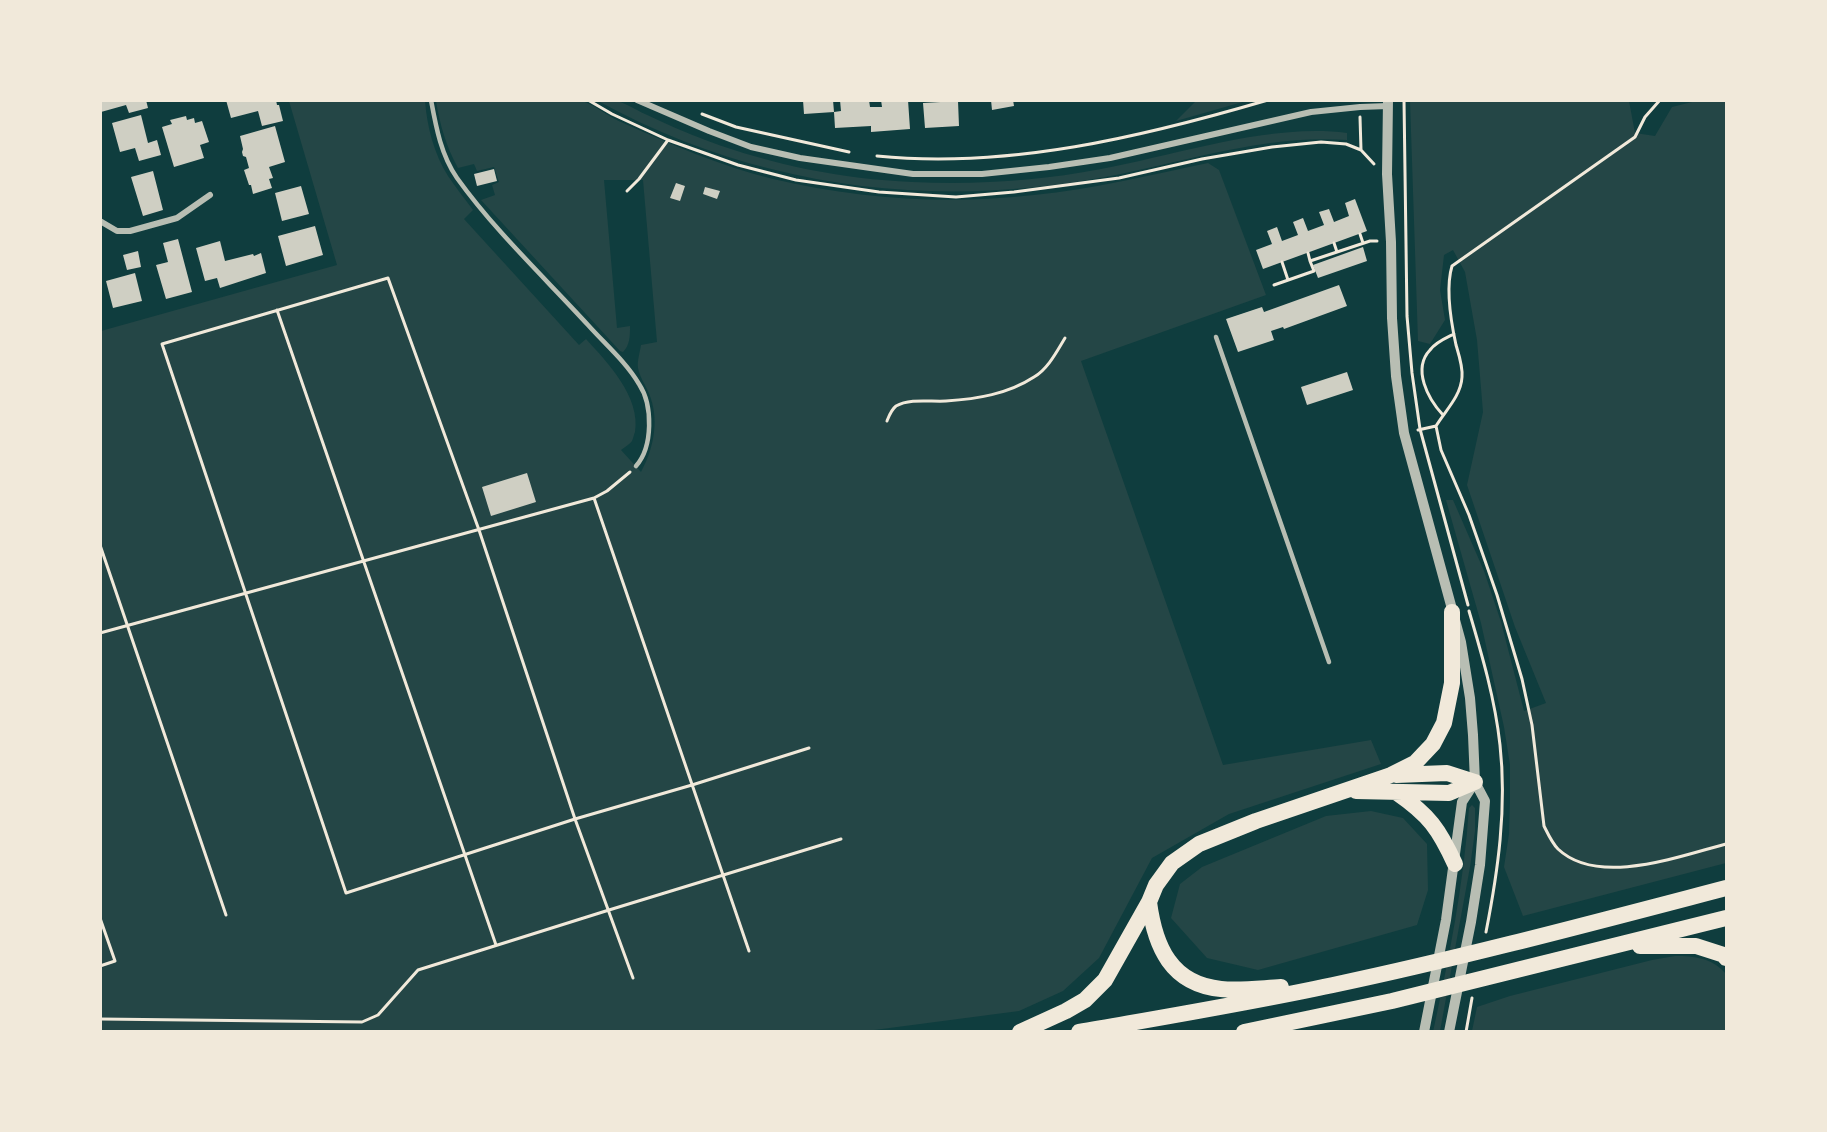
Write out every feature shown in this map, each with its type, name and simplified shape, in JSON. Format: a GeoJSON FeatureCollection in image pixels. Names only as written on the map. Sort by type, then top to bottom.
{"type":"FeatureCollection","features":[{"type":"Feature","properties":{"kind":"highway"},"geometry":{"type":"LineString","coordinates":[[1020,1032],[1066,1011],[1085,1000],[1099,987],[1119,958],[1156,885],[1172,863],[1198,844],[1256,821],[1391,775],[1414,763],[1433,744],[1444,723],[1452,683],[1452,612]]}},
{"type":"Feature","properties":{"kind":"highway"},"geometry":{"type":"LineString","coordinates":[[1391,775],[1447,773],[1475,782]]}},
{"type":"Feature","properties":{"kind":"highway"},"geometry":{"type":"LineString","coordinates":[[1346,791],[1396,794],[1449,793],[1475,782]]}},
{"type":"Feature","properties":{"kind":"highway"},"geometry":{"type":"LineString","coordinates":[[1396,794],[1419,808],[1436,826],[1455,864]]}},
{"type":"Feature","properties":{"kind":"highway"},"geometry":{"type":"LineString","coordinates":[[1078,1032],[1333,985],[1519,941],[1726,888]]}},
{"type":"Feature","properties":{"kind":"highway"},"geometry":{"type":"LineString","coordinates":[[1149,902],[1158,945],[1168,961],[1184,977],[1202,985],[1222,989],[1333,985]]}},
{"type":"Feature","properties":{"kind":"highway"},"geometry":{"type":"LineString","coordinates":[[1244,1032],[1392,1001],[1726,918]]}},
{"type":"Feature","properties":{"kind":"highway"},"geometry":{"type":"LineString","coordinates":[[1612,947],[1696,946],[1724,955],[1726,958]]}},
{"type":"Feature","properties":{"kind":"street"},"geometry":{"type":"LineString","coordinates":[[637,100],[751,147],[800,158],[913,174],[982,174],[1059,166],[1110,158],[1311,112],[1388,103],[1387,174],[1392,318],[1404,433],[1461,642],[1470,698],[1475,782],[1485,801],[1480,865],[1449,1032]]}},
{"type":"Feature","properties":{"kind":"street"},"geometry":{"type":"LineString","coordinates":[[100,221],[117,231],[130,231],[177,218],[210,195]]}},
{"type":"Feature","properties":{"kind":"street"},"geometry":{"type":"LineString","coordinates":[[1424,1032],[1446,920],[1462,802],[1475,782]]}},
{"type":"Feature","properties":{"kind":"lane"},"geometry":{"type":"LineString","coordinates":[[431,100],[439,141],[455,176],[484,213],[606,344],[640,385],[647,402],[649,422],[645,452],[636,466]]}},
{"type":"Feature","properties":{"kind":"lane"},"geometry":{"type":"LineString","coordinates":[[1216,337],[1329,662]]}},
{"type":"Feature","properties":{"kind":"path"},"geometry":{"type":"LineString","coordinates":[[872,156],[903,159],[966,158],[1018,154],[1108,142],[1268,100]]}},
{"type":"Feature","properties":{"kind":"path"},"geometry":{"type":"LineString","coordinates":[[1404,100],[1407,316],[1420,429],[1488,676],[1498,734],[1502,777]]}},
{"type":"Feature","properties":{"kind":"path"},"geometry":{"type":"LineString","coordinates":[[1660,100],[1645,117],[1635,137],[1452,266],[1449,289],[1462,377],[1460,389],[1436,426],[1441,450],[1469,515],[1497,595],[1522,678],[1532,725],[1544,826],[1551,840],[1558,849],[1579,861],[1613,868],[1640,865],[1726,844]]}},
{"type":"Feature","properties":{"kind":"path"},"geometry":{"type":"LineString","coordinates":[[1360,107],[1361,150]]}},
{"type":"Feature","properties":{"kind":"path"},"geometry":{"type":"LineString","coordinates":[[696,112],[736,127],[851,153]]}},
{"type":"Feature","properties":{"kind":"path"},"geometry":{"type":"LineString","coordinates":[[627,191],[639,179],[668,140]]}},
{"type":"Feature","properties":{"kind":"path"},"geometry":{"type":"LineString","coordinates":[[1360,234],[1363,243]]}},
{"type":"Feature","properties":{"kind":"path"},"geometry":{"type":"LineString","coordinates":[[1310,261],[1370,241],[1391,242]]}},
{"type":"Feature","properties":{"kind":"path"},"geometry":{"type":"LineString","coordinates":[[1334,243],[1337,252]]}},
{"type":"Feature","properties":{"kind":"path"},"geometry":{"type":"LineString","coordinates":[[1274,285],[1314,271],[1308,253]]}},
{"type":"Feature","properties":{"kind":"path"},"geometry":{"type":"LineString","coordinates":[[1282,262],[1288,280]]}},
{"type":"Feature","properties":{"kind":"path"},"geometry":{"type":"LineString","coordinates":[[633,978],[575,819],[480,530],[388,278],[162,344],[346,892],[575,819],[809,748]]}},
{"type":"Feature","properties":{"kind":"path"},"geometry":{"type":"LineString","coordinates":[[277,310],[496,945]]}},
{"type":"Feature","properties":{"kind":"path"},"geometry":{"type":"LineString","coordinates":[[1443,415],[1430,398],[1424,381],[1422,363],[1434,346],[1454,334]]}},
{"type":"Feature","properties":{"kind":"path"},"geometry":{"type":"LineString","coordinates":[[887,421],[891,411],[897,405],[910,402],[978,398],[1001,393],[1027,381],[1037,376],[1065,338]]}},
{"type":"Feature","properties":{"kind":"path"},"geometry":{"type":"LineString","coordinates":[[1404,433],[1436,426]]}},
{"type":"Feature","properties":{"kind":"path"},"geometry":{"type":"LineString","coordinates":[[100,633],[594,498],[607,491],[636,466]]}},
{"type":"Feature","properties":{"kind":"path"},"geometry":{"type":"LineString","coordinates":[[594,498],[749,951]]}},
{"type":"Feature","properties":{"kind":"path"},"geometry":{"type":"LineString","coordinates":[[100,545],[226,915]]}},
{"type":"Feature","properties":{"kind":"path"},"geometry":{"type":"LineString","coordinates":[[100,1019],[362,1022],[378,1015],[418,970],[841,839]]}},
{"type":"Feature","properties":{"kind":"path"},"geometry":{"type":"LineString","coordinates":[[100,918],[115,961],[100,966]]}},
{"type":"Feature","properties":{"kind":"path"},"geometry":{"type":"LineString","coordinates":[[100,986],[100,996]]}},
{"type":"Feature","properties":{"kind":"shaded area"},"geometry":{"type":"Polygon","coordinates":[[[577,100],[677,146],[753,174],[805,186],[903,198],[968,200],[1034,195],[1100,185],[1208,163],[1219,170],[1266,295],[1081,361],[1223,765],[1371,740],[1381,764],[1229,814],[1152,858],[1099,958],[1063,991],[1019,1011],[859,1032],[101,1032],[101,331],[337,265],[289,101],[425,101],[429,130],[439,159],[448,176],[473,210],[464,219],[579,345],[586,339],[612,369],[628,393],[633,406],[635,432],[632,441],[621,450],[641,472],[652,446],[655,427],[650,395],[639,372],[638,359],[641,345],[657,342],[643,180],[604,180],[617,328],[630,326],[630,337],[623,352],[481,200],[495,195],[492,185],[499,182],[494,167],[477,171],[474,164],[458,168],[444,135],[436,101],[577,100]]]}},
{"type":"Feature","properties":{"kind":"shaded area"},"geometry":{"type":"Polygon","coordinates":[[[1196,100],[1246,101],[1176,121],[1196,100]]]}},
{"type":"Feature","properties":{"kind":"shaded area"},"geometry":{"type":"Polygon","coordinates":[[[598,101],[620,102],[700,138],[783,164],[860,178],[912,182],[959,183],[1054,177],[1224,142],[1286,132],[1347,133],[1347,140],[1316,139],[1255,145],[1105,177],[1039,187],[974,191],[909,190],[845,184],[781,172],[719,154],[658,130],[598,101]]]}},
{"type":"Feature","properties":{"kind":"shaded area"},"geometry":{"type":"Polygon","coordinates":[[[1410,101],[1629,101],[1635,133],[1655,136],[1672,107],[1696,101],[1726,101],[1726,863],[1523,916],[1504,867],[1509,834],[1510,765],[1504,727],[1481,623],[1446,500],[1453,500],[1484,571],[1501,622],[1524,711],[1546,703],[1515,627],[1467,485],[1483,412],[1477,340],[1465,272],[1453,250],[1444,255],[1440,290],[1445,320],[1430,344],[1418,341],[1410,101]]]}},
{"type":"Feature","properties":{"kind":"shaded area"},"geometry":{"type":"Polygon","coordinates":[[[1472,805],[1475,808],[1475,831],[1470,867],[1440,1031],[1433,1032],[1455,920],[1464,864],[1469,808],[1472,805]]]}},
{"type":"Feature","properties":{"kind":"shaded area"},"geometry":{"type":"Polygon","coordinates":[[[1371,811],[1403,818],[1427,844],[1428,890],[1417,925],[1258,970],[1207,958],[1171,918],[1180,884],[1202,867],[1326,816],[1371,811]]]}},
{"type":"Feature","properties":{"kind":"shaded area"},"geometry":{"type":"Polygon","coordinates":[[[1675,956],[1709,961],[1726,974],[1726,1031],[1472,1031],[1477,1007],[1510,996],[1675,956]]]}},
{"type":"Feature","properties":{"kind":"building"},"geometry":{"type":"Polygon","coordinates":[[[100,100],[146,100],[148,108],[129,113],[126,105],[101,112],[100,100]]]}},
{"type":"Feature","properties":{"kind":"building"},"geometry":{"type":"Polygon","coordinates":[[[226,100],[276,100],[283,121],[262,126],[258,111],[231,118],[226,100]]]}},
{"type":"Feature","properties":{"kind":"building"},"geometry":{"type":"Polygon","coordinates":[[[803,100],[833,100],[834,112],[804,114],[803,100]]]}},
{"type":"Feature","properties":{"kind":"building"},"geometry":{"type":"Polygon","coordinates":[[[840,100],[869,100],[870,107],[882,107],[881,100],[908,100],[910,129],[871,132],[871,126],[835,128],[834,112],[841,111],[840,100]]]}},
{"type":"Feature","properties":{"kind":"building"},"geometry":{"type":"Polygon","coordinates":[[[991,100],[1013,100],[1014,106],[992,110],[991,100]]]}},
{"type":"Feature","properties":{"kind":"building"},"geometry":{"type":"Polygon","coordinates":[[[958,101],[959,126],[925,128],[923,103],[958,101]]]}},
{"type":"Feature","properties":{"kind":"building"},"geometry":{"type":"Polygon","coordinates":[[[141,115],[148,143],[157,140],[161,155],[139,161],[135,148],[120,152],[112,123],[141,115]]]}},
{"type":"Feature","properties":{"kind":"building"},"geometry":{"type":"Polygon","coordinates":[[[186,116],[187,120],[194,118],[195,123],[202,121],[209,142],[200,145],[204,158],[174,167],[162,127],[172,124],[170,120],[186,116]]]}},
{"type":"Feature","properties":{"kind":"building"},"geometry":{"type":"Polygon","coordinates":[[[275,126],[285,162],[269,167],[273,178],[269,179],[272,188],[253,194],[244,170],[249,168],[246,157],[243,156],[240,136],[275,126]]]}},
{"type":"Feature","properties":{"kind":"building"},"geometry":{"type":"Polygon","coordinates":[[[494,169],[497,181],[477,186],[474,174],[494,169]]]}},
{"type":"Feature","properties":{"kind":"building"},"geometry":{"type":"Polygon","coordinates":[[[153,171],[163,210],[143,216],[131,177],[153,171]]]}},
{"type":"Feature","properties":{"kind":"building"},"geometry":{"type":"Polygon","coordinates":[[[676,183],[685,186],[680,201],[670,198],[676,183]]]}},
{"type":"Feature","properties":{"kind":"building"},"geometry":{"type":"Polygon","coordinates":[[[301,186],[309,214],[282,221],[275,193],[301,186]]]}},
{"type":"Feature","properties":{"kind":"building"},"geometry":{"type":"Polygon","coordinates":[[[705,187],[720,191],[717,199],[703,194],[705,187]]]}},
{"type":"Feature","properties":{"kind":"building"},"geometry":{"type":"Polygon","coordinates":[[[1355,199],[1367,231],[1263,269],[1256,250],[1272,244],[1267,231],[1277,227],[1282,241],[1298,235],[1293,222],[1303,218],[1308,231],[1324,225],[1319,212],[1329,209],[1334,222],[1349,216],[1345,203],[1355,199]]]}},
{"type":"Feature","properties":{"kind":"building"},"geometry":{"type":"Polygon","coordinates":[[[315,226],[323,255],[286,266],[278,236],[315,226]]]}},
{"type":"Feature","properties":{"kind":"building"},"geometry":{"type":"Polygon","coordinates":[[[178,239],[192,292],[166,299],[156,265],[168,262],[163,243],[178,239]]]}},
{"type":"Feature","properties":{"kind":"building"},"geometry":{"type":"Polygon","coordinates":[[[220,241],[225,261],[261,253],[266,273],[220,288],[217,278],[205,281],[196,248],[220,241]]]}},
{"type":"Feature","properties":{"kind":"building"},"geometry":{"type":"Polygon","coordinates":[[[1363,247],[1367,261],[1318,278],[1313,265],[1363,247]]]}},
{"type":"Feature","properties":{"kind":"building"},"geometry":{"type":"Polygon","coordinates":[[[138,251],[141,267],[127,270],[123,255],[138,251]]]}},
{"type":"Feature","properties":{"kind":"building"},"geometry":{"type":"Polygon","coordinates":[[[135,273],[142,301],[113,308],[106,281],[135,273]]]}},
{"type":"Feature","properties":{"kind":"building"},"geometry":{"type":"Polygon","coordinates":[[[1339,285],[1347,306],[1284,329],[1283,327],[1271,331],[1274,340],[1238,352],[1226,319],[1262,307],[1264,312],[1339,285]]]}},
{"type":"Feature","properties":{"kind":"building"},"geometry":{"type":"Polygon","coordinates":[[[1347,372],[1353,390],[1307,405],[1301,387],[1347,372]]]}},
{"type":"Feature","properties":{"kind":"building"},"geometry":{"type":"Polygon","coordinates":[[[527,473],[536,502],[491,516],[482,487],[527,473]]]}}]}
